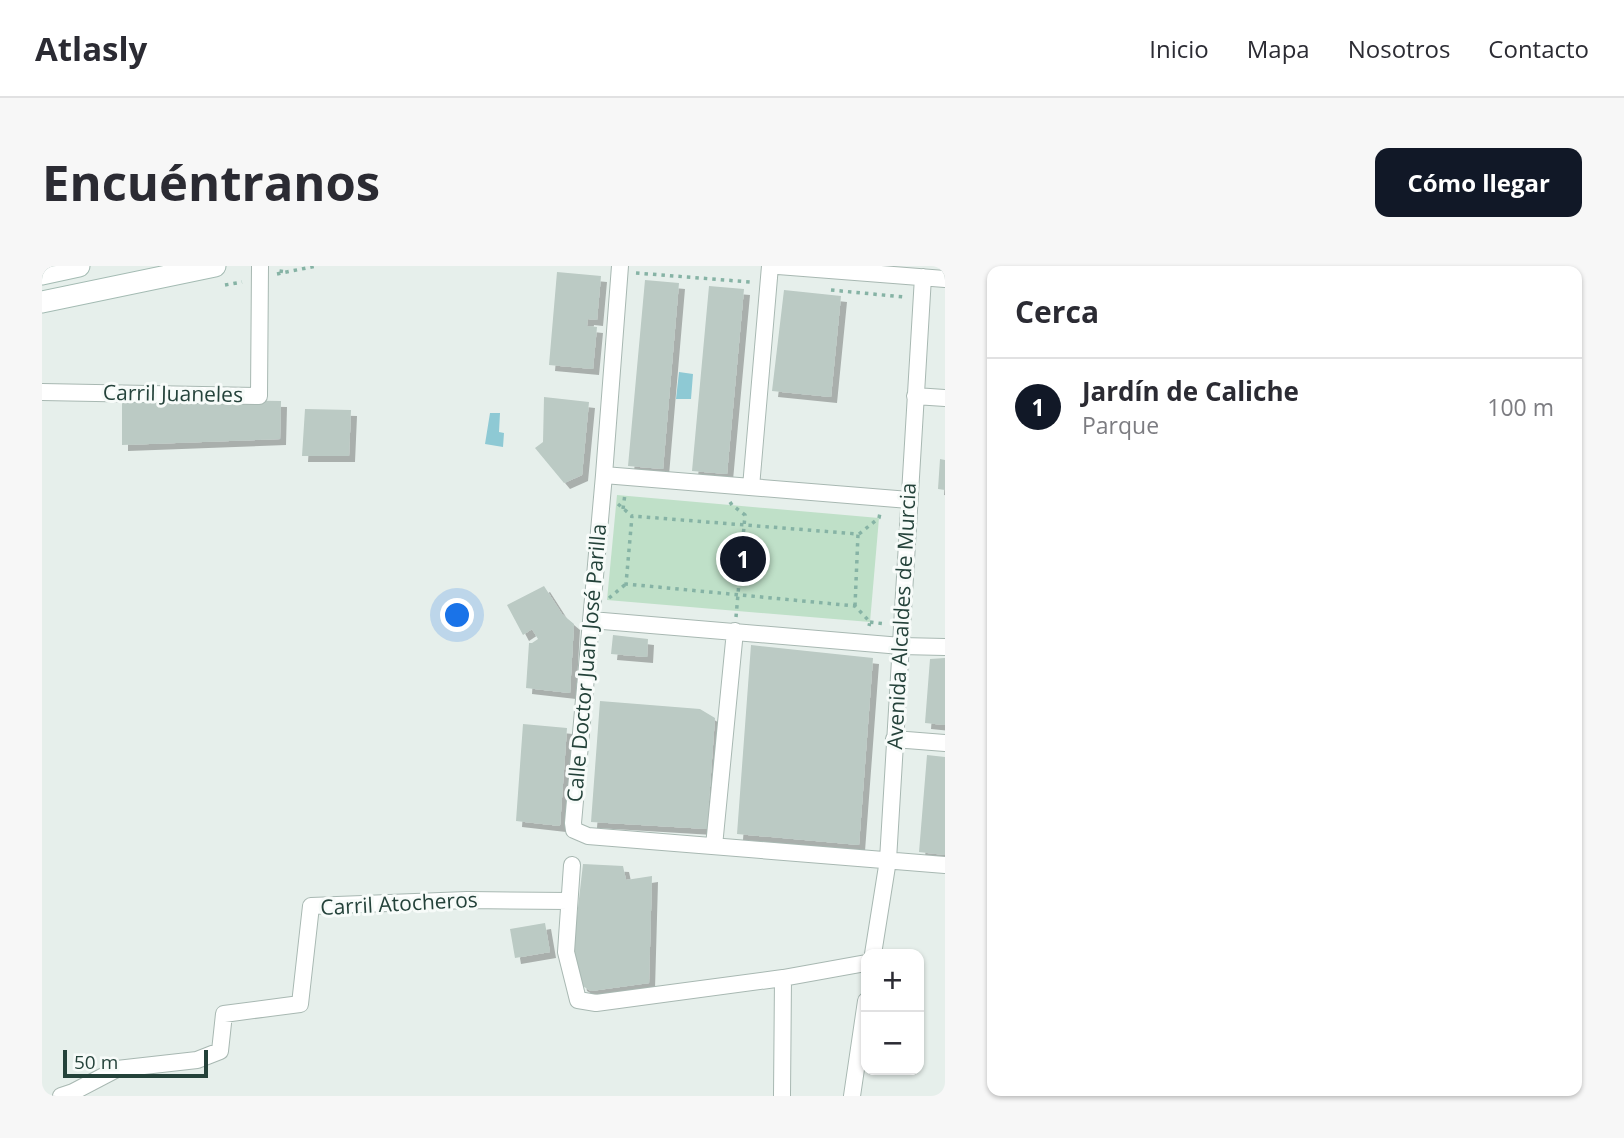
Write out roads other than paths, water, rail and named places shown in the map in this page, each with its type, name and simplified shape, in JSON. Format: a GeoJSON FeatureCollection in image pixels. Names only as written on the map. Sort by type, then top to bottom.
{"type":"FeatureCollection","features":[{"type":"Feature","properties":{"kind":"main road"},"geometry":{"type":"LineString","coordinates":[[42,274],[79,266]]}},
{"type":"Feature","properties":{"kind":"main road"},"geometry":{"type":"LineString","coordinates":[[42,302],[215,266]]}},
{"type":"Feature","properties":{"kind":"street","name":"Carril Juaneles"},"geometry":{"type":"LineString","coordinates":[[42,392],[259,396],[260,266]]}},
{"type":"Feature","properties":{"kind":"street","name":"Calle Doctor Juan José Parilla"},"geometry":{"type":"LineString","coordinates":[[620,266],[574,830],[588,836],[945,865]]}},
{"type":"Feature","properties":{"kind":"street"},"geometry":{"type":"LineString","coordinates":[[751,487],[770,266]]}},
{"type":"Feature","properties":{"kind":"street"},"geometry":{"type":"LineString","coordinates":[[778,266],[945,279]]}},
{"type":"Feature","properties":{"kind":"street","name":"Avenida Alcaldes de Murcia"},"geometry":{"type":"LineString","coordinates":[[874,949],[888,860],[923,277]]}},
{"type":"Feature","properties":{"kind":"street"},"geometry":{"type":"LineString","coordinates":[[915,396],[945,398]]}},
{"type":"Feature","properties":{"kind":"street"},"geometry":{"type":"LineString","coordinates":[[604,475],[909,499]]}},
{"type":"Feature","properties":{"kind":"street"},"geometry":{"type":"LineString","coordinates":[[591,620],[901,646],[945,647]]}},
{"type":"Feature","properties":{"kind":"street"},"geometry":{"type":"LineString","coordinates":[[714,846],[735,631]]}},
{"type":"Feature","properties":{"kind":"street"},"geometry":{"type":"LineString","coordinates":[[894,739],[945,743]]}},
{"type":"Feature","properties":{"kind":"street"},"geometry":{"type":"LineString","coordinates":[[572,865],[566,952],[579,1000],[596,1003],[783,978],[861,964]]}},
{"type":"Feature","properties":{"kind":"street","name":"Carril Atocheros"},"geometry":{"type":"LineString","coordinates":[[61,1096],[117,1069],[197,1060],[220,1051],[224,1014],[300,1004],[311,906],[467,900],[569,901]]}},
{"type":"Feature","properties":{"kind":"street"},"geometry":{"type":"LineString","coordinates":[[782,1096],[783,978]]}},
{"type":"Feature","properties":{"kind":"street"},"geometry":{"type":"LineString","coordinates":[[852,1096],[864,1012]]}},
{"type":"Feature","properties":{"kind":"water"},"geometry":{"type":"Polygon","coordinates":[[[679,372],[693,374],[691,399],[676,399],[679,372]]]}},
{"type":"Feature","properties":{"kind":"water"},"geometry":{"type":"Polygon","coordinates":[[[490,413],[500,413],[499,432],[504,433],[503,447],[485,444],[490,413]]]}},
{"type":"Feature","properties":{"kind":"place","name":"Jardín de Caliche"},"geometry":{"type":"Point","coordinates":[743,559]}}]}
